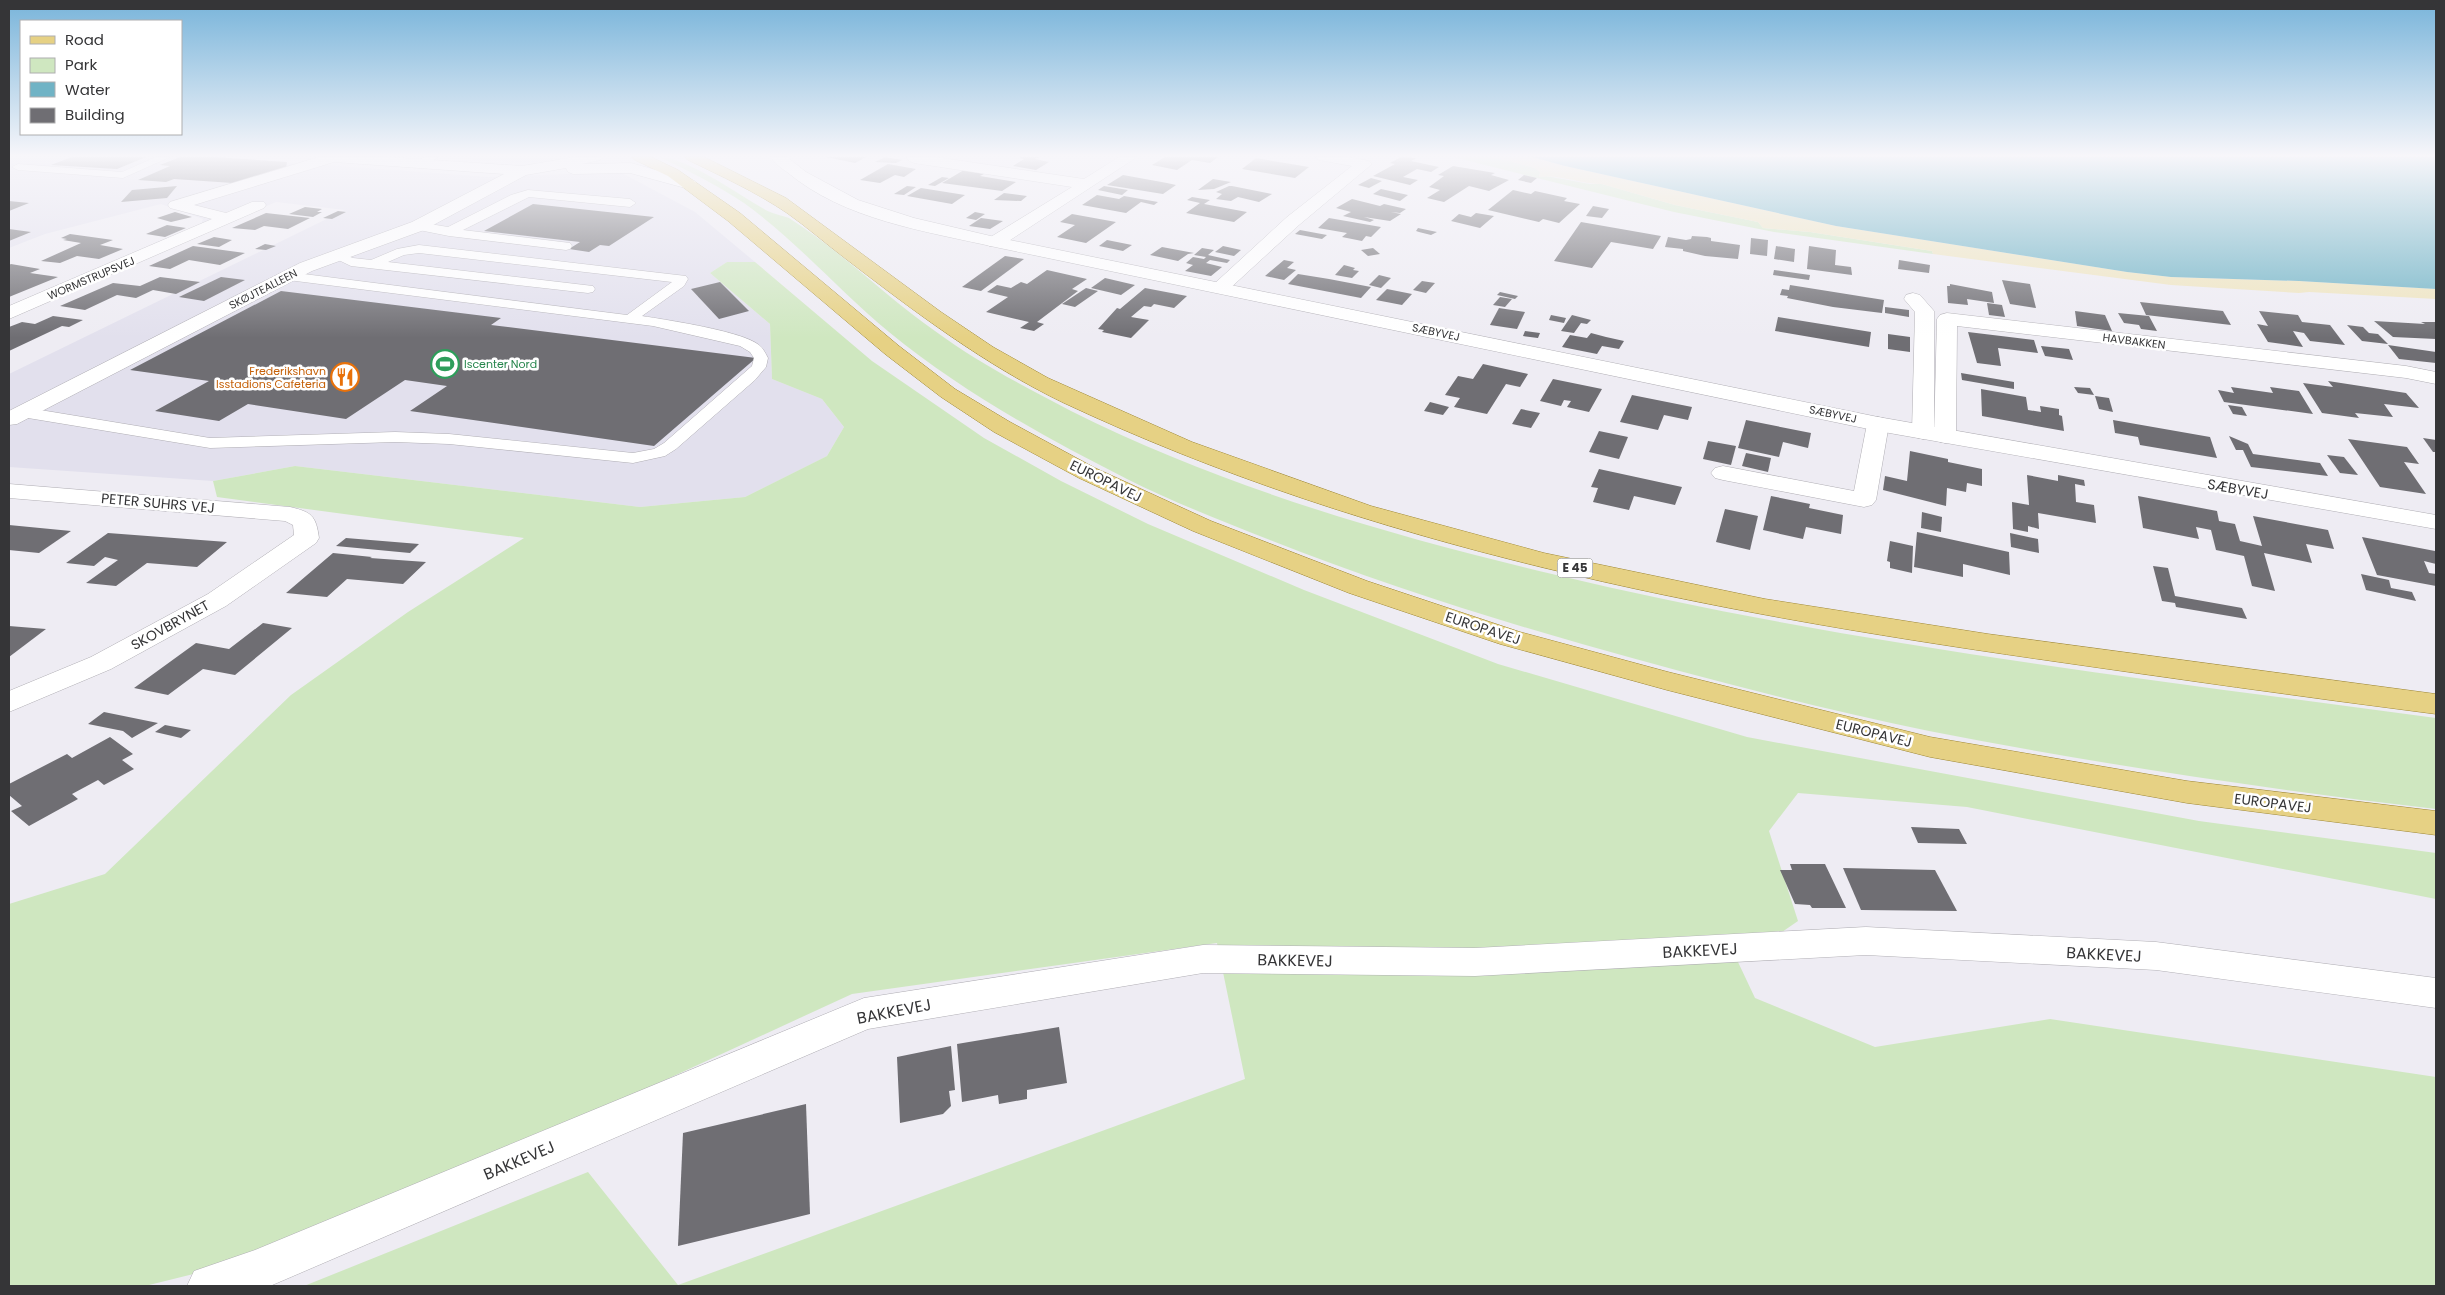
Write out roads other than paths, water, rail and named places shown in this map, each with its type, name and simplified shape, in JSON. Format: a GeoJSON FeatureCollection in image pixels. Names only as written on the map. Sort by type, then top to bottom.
{"type":"FeatureCollection","features":[{"type":"Feature","properties":{"kind":"main road","name":"EUROPAVEJ"},"geometry":{"type":"LineString","coordinates":[[735,217],[892,350],[948,393],[1002,427],[1087,473],[1202,526],[1358,587],[1556,651],[1666,681],[1930,747],[2187,792],[2436,823]]}},
{"type":"Feature","properties":{"kind":"main road","name":"E 45"},"geometry":{"type":"LineString","coordinates":[[802,217],[986,353],[1063,394],[1153,435],[1289,487],[1402,523],[1540,561],[1686,592],[1885,628],[2436,704]]}},
{"type":"Feature","properties":{"kind":"street","name":"SKØJTEALLEEN"},"geometry":{"type":"LineString","coordinates":[[16,415],[288,276],[334,256],[418,226],[435,217]]}},
{"type":"Feature","properties":{"kind":"street","name":"SÆBYVEJ"},"geometry":{"type":"LineString","coordinates":[[897,217],[995,242],[1878,424],[2436,522]]}},
{"type":"Feature","properties":{"kind":"street"},"geometry":{"type":"LineString","coordinates":[[995,242],[1034,217]]}},
{"type":"Feature","properties":{"kind":"street"},"geometry":{"type":"LineString","coordinates":[[1220,288],[1297,217]]}},
{"type":"Feature","properties":{"kind":"street","name":"WORMSTRUPSVEJ"},"geometry":{"type":"LineString","coordinates":[[9,313],[228,218]]}},
{"type":"Feature","properties":{"kind":"street"},"geometry":{"type":"LineString","coordinates":[[1913,299],[1925,312],[1922,432]]}},
{"type":"Feature","properties":{"kind":"street","name":"HAVBAKKEN"},"geometry":{"type":"LineString","coordinates":[[1945,436],[1947,319],[2406,372],[2436,378]]}},
{"type":"Feature","properties":{"kind":"street"},"geometry":{"type":"LineString","coordinates":[[1723,473],[1864,500],[1878,424]]}},
{"type":"Feature","properties":{"kind":"street","name":"PETER SUHRS VEJ"},"geometry":{"type":"LineString","coordinates":[[9,491],[290,514],[305,521]]}},
{"type":"Feature","properties":{"kind":"street","name":"SKOVBRYNET"},"geometry":{"type":"LineString","coordinates":[[9,702],[101,663],[217,600],[307,538],[305,521]]}},
{"type":"Feature","properties":{"kind":"street","name":"BAKKEVEJ"},"geometry":{"type":"LineString","coordinates":[[209,1286],[255,1271],[864,1014],[1203,959],[1475,962],[1866,941],[2156,956],[2436,993]]}},
{"type":"Feature","properties":{"kind":"lane"},"geometry":{"type":"LineString","coordinates":[[449,232],[476,217]]}},
{"type":"Feature","properties":{"kind":"lane"},"geometry":{"type":"LineString","coordinates":[[418,226],[449,232],[566,246]]}},
{"type":"Feature","properties":{"kind":"lane"},"geometry":{"type":"LineString","coordinates":[[374,264],[401,252],[419,249],[681,279],[679,283],[630,318]]}},
{"type":"Feature","properties":{"kind":"lane"},"geometry":{"type":"LineString","coordinates":[[334,256],[374,264],[588,289]]}},
{"type":"Feature","properties":{"kind":"lane"},"geometry":{"type":"LineString","coordinates":[[558,310],[614,270]]}},
{"type":"Feature","properties":{"kind":"lane"},"geometry":{"type":"LineString","coordinates":[[16,415],[210,443],[395,436],[449,439],[618,458],[646,457],[660,453],[670,446],[743,383],[759,367],[761,358],[755,350],[745,343],[726,337],[630,318],[288,276]]}},
{"type":"Feature","properties":{"kind":"water"},"geometry":{"type":"Polygon","coordinates":[[[1797,217],[2436,217],[2436,289],[2299,281],[2171,277],[2127,272],[1836,226],[1797,217]]]}},
{"type":"Feature","properties":{"kind":"place","name":"Iscenter Nord"},"geometry":{"type":"Point","coordinates":[445,364]}},
{"type":"Feature","properties":{"kind":"place","name":"Frederikshavn Isstadions Cafeteria"},"geometry":{"type":"Point","coordinates":[345,377]}}]}
